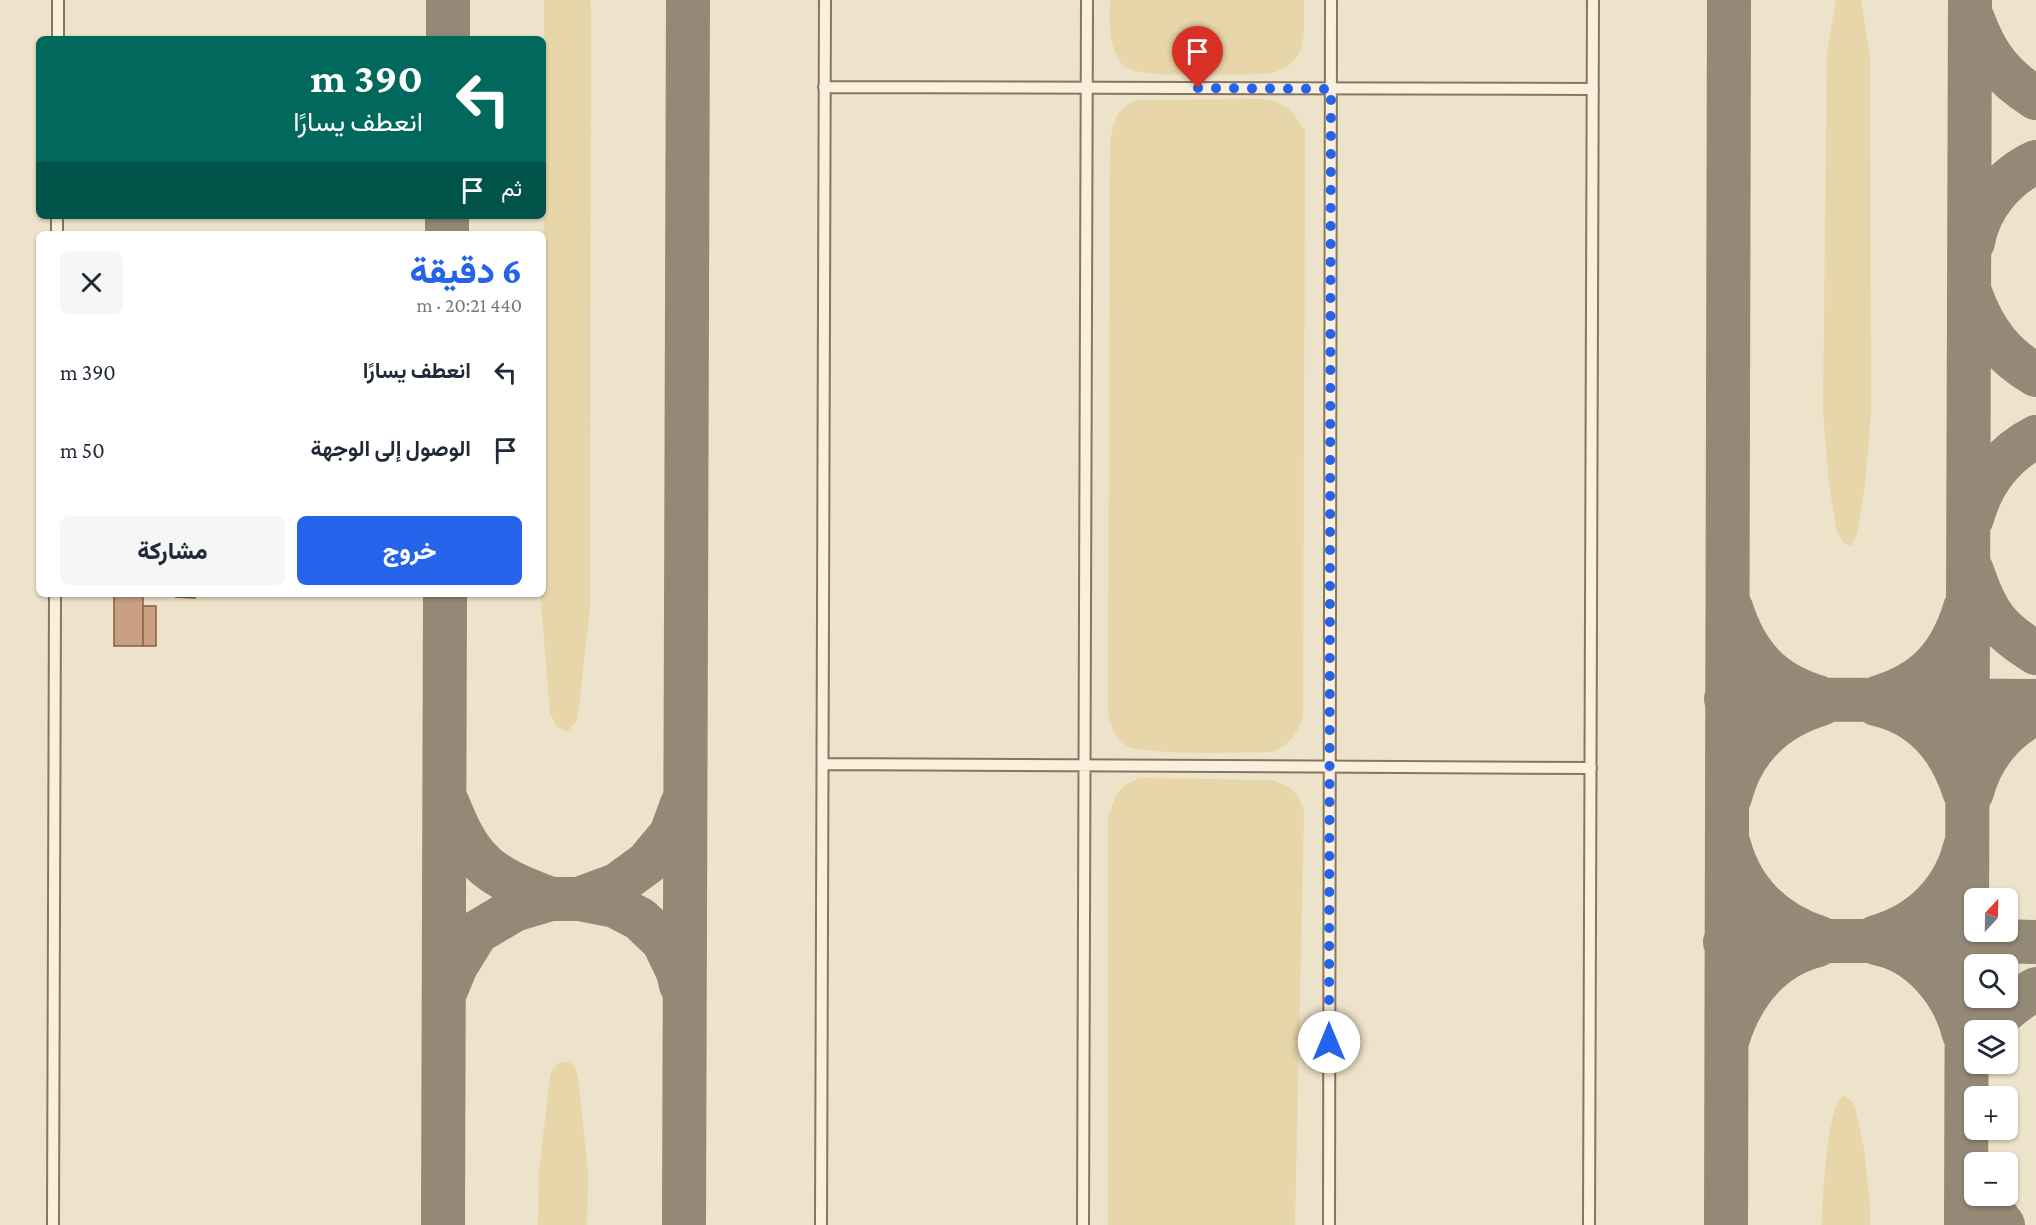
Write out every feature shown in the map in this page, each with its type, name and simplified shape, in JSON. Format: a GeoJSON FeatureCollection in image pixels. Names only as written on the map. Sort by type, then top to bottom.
{"type":"FeatureCollection","features":[{"type":"Feature","properties":{"kind":"lane"},"geometry":{"type":"LineString","coordinates":[[58,0],[58,36]]}},
{"type":"Feature","properties":{"kind":"lane"},"geometry":{"type":"LineString","coordinates":[[821,1225],[825,0]]}},
{"type":"Feature","properties":{"kind":"lane"},"geometry":{"type":"LineString","coordinates":[[1083,1225],[1087,0]]}},
{"type":"Feature","properties":{"kind":"lane"},"geometry":{"type":"LineString","coordinates":[[1329,1225],[1331,0]]}},
{"type":"Feature","properties":{"kind":"lane"},"geometry":{"type":"LineString","coordinates":[[1589,1225],[1593,0]]}},
{"type":"Feature","properties":{"kind":"lane"},"geometry":{"type":"LineString","coordinates":[[824,87],[1593,89]]}},
{"type":"Feature","properties":{"kind":"lane"},"geometry":{"type":"LineString","coordinates":[[53,1225],[55,597]]}},
{"type":"Feature","properties":{"kind":"lane"},"geometry":{"type":"LineString","coordinates":[[822,764],[1591,768]]}},
{"type":"Feature","properties":{"kind":"sand"},"geometry":{"type":"Polygon","coordinates":[[[544,0],[590,0],[590,606],[579,707],[576,722],[567,732],[556,726],[550,713],[541,602],[541,597],[546,597],[546,231],[544,231],[544,219],[546,219],[546,36],[544,36],[544,0]]]}},
{"type":"Feature","properties":{"kind":"sand"},"geometry":{"type":"Polygon","coordinates":[[[1110,0],[1304,0],[1301,48],[1297,57],[1290,64],[1266,74],[1168,75],[1133,70],[1124,66],[1112,43],[1110,0]]]}},
{"type":"Feature","properties":{"kind":"sand"},"geometry":{"type":"Polygon","coordinates":[[[1836,0],[1861,0],[1870,58],[1871,412],[1865,486],[1857,534],[1852,545],[1847,545],[1842,541],[1837,532],[1829,484],[1823,411],[1827,53],[1836,0]]]}},
{"type":"Feature","properties":{"kind":"sand"},"geometry":{"type":"Polygon","coordinates":[[[1262,99],[1283,105],[1305,131],[1303,716],[1292,738],[1273,752],[1152,751],[1126,745],[1114,731],[1108,714],[1110,143],[1119,112],[1137,100],[1262,99]]]}},
{"type":"Feature","properties":{"kind":"sand"},"geometry":{"type":"Polygon","coordinates":[[[1141,778],[1272,780],[1292,790],[1304,810],[1295,1225],[1108,1225],[1108,819],[1118,793],[1134,780],[1141,778]]]}},
{"type":"Feature","properties":{"kind":"sand"},"geometry":{"type":"Polygon","coordinates":[[[560,1062],[568,1062],[575,1066],[578,1077],[588,1174],[587,1225],[538,1225],[539,1173],[550,1076],[553,1068],[560,1062]]]}},
{"type":"Feature","properties":{"kind":"sand"},"geometry":{"type":"Polygon","coordinates":[[[1843,1095],[1855,1106],[1864,1149],[1870,1225],[1822,1225],[1829,1135],[1833,1117],[1843,1095]]]}},
{"type":"Feature","properties":{"kind":"building"},"geometry":{"type":"Polygon","coordinates":[[[114,597],[143,597],[143,646],[114,646],[114,597]]]}},
{"type":"Feature","properties":{"kind":"building"},"geometry":{"type":"Polygon","coordinates":[[[143,606],[156,606],[156,646],[143,646],[143,606]]]}},
{"type":"Feature","properties":{"kind":"taxiway"},"geometry":{"type":"LineString","coordinates":[[448,0],[448,36]]}},
{"type":"Feature","properties":{"kind":"taxiway"},"geometry":{"type":"LineString","coordinates":[[684,1225],[688,0]]}},
{"type":"Feature","properties":{"kind":"taxiway"},"geometry":{"type":"LineString","coordinates":[[1726,1225],[1729,0]]}},
{"type":"Feature","properties":{"kind":"taxiway"},"geometry":{"type":"LineString","coordinates":[[1966,1225],[1970,0]]}},
{"type":"Feature","properties":{"kind":"taxiway"},"geometry":{"type":"LineString","coordinates":[[1972,17],[1983,43],[1996,63],[2013,81],[2036,98]]}},
{"type":"Feature","properties":{"kind":"taxiway"},"geometry":{"type":"LineString","coordinates":[[1973,242],[1987,205],[2014,176],[2036,162]]}},
{"type":"Feature","properties":{"kind":"taxiway"},"geometry":{"type":"LineString","coordinates":[[447,219],[447,231]]}},
{"type":"Feature","properties":{"kind":"taxiway"},"geometry":{"type":"LineString","coordinates":[[1971,295],[1982,320],[2004,351],[2036,375]]}},
{"type":"Feature","properties":{"kind":"taxiway"},"geometry":{"type":"LineString","coordinates":[[1972,518],[1976,505],[1995,470],[2013,452],[2036,437]]}},
{"type":"Feature","properties":{"kind":"taxiway"},"geometry":{"type":"LineString","coordinates":[[1972,571],[1982,598],[2002,628],[2036,653]]}},
{"type":"Feature","properties":{"kind":"taxiway"},"geometry":{"type":"LineString","coordinates":[[443,1225],[445,597]]}},
{"type":"Feature","properties":{"kind":"taxiway"},"geometry":{"type":"LineString","coordinates":[[1731,608],[1744,640],[1762,665],[1787,684],[1818,697]]}},
{"type":"Feature","properties":{"kind":"taxiway"},"geometry":{"type":"LineString","coordinates":[[1879,697],[1910,684],[1934,665],[1952,640],[1965,608]]}},
{"type":"Feature","properties":{"kind":"taxiway"},"geometry":{"type":"LineString","coordinates":[[1726,699],[2036,701]]}},
{"type":"Feature","properties":{"kind":"taxiway"},"geometry":{"type":"LineString","coordinates":[[1730,797],[1743,764],[1763,738],[1789,718],[1821,704]]}},
{"type":"Feature","properties":{"kind":"taxiway"},"geometry":{"type":"LineString","coordinates":[[1876,704],[1907,716],[1932,735],[1951,760],[1964,791]]}},
{"type":"Feature","properties":{"kind":"taxiway"},"geometry":{"type":"LineString","coordinates":[[1972,792],[1981,767],[1995,745],[2014,727],[2036,713]]}},
{"type":"Feature","properties":{"kind":"taxiway"},"geometry":{"type":"LineString","coordinates":[[448,804],[466,842],[486,866],[513,883],[551,899]]}},
{"type":"Feature","properties":{"kind":"taxiway"},"geometry":{"type":"LineString","coordinates":[[579,899],[617,885],[647,863],[671,834],[682,804]]}},
{"type":"Feature","properties":{"kind":"taxiway"},"geometry":{"type":"LineString","coordinates":[[1729,845],[1742,878],[1762,904],[1788,924],[1820,938]]}},
{"type":"Feature","properties":{"kind":"taxiway"},"geometry":{"type":"LineString","coordinates":[[1876,937],[1907,924],[1933,904],[1953,878],[1965,847]]}},
{"type":"Feature","properties":{"kind":"taxiway"},"geometry":{"type":"LineString","coordinates":[[446,990],[456,966],[477,932],[514,910],[551,899],[579,899],[615,906],[640,919],[663,941],[678,972],[681,985]]}},
{"type":"Feature","properties":{"kind":"taxiway"},"geometry":{"type":"LineString","coordinates":[[1725,942],[1968,940],[2036,942]]}},
{"type":"Feature","properties":{"kind":"taxiway"},"geometry":{"type":"LineString","coordinates":[[1876,943],[1907,955],[1933,976],[1944,989],[1964,1034]]}},
{"type":"Feature","properties":{"kind":"taxiway"},"geometry":{"type":"LineString","coordinates":[[1728,1038],[1741,1006],[1761,979],[1786,958],[1818,945]]}},
{"type":"Feature","properties":{"kind":"taxiway"},"geometry":{"type":"LineString","coordinates":[[1996,1020],[2009,1007],[2036,989]]}},
{"type":"Feature","properties":{"kind":"taxiway"},"geometry":{"type":"LineString","coordinates":[[1989,1206],[2003,1225]]}},
{"type":"Feature","properties":{"kind":"route"},"geometry":{"type":"LineString","coordinates":[[1198,88],[1331,89],[1329,1042]]}}]}
